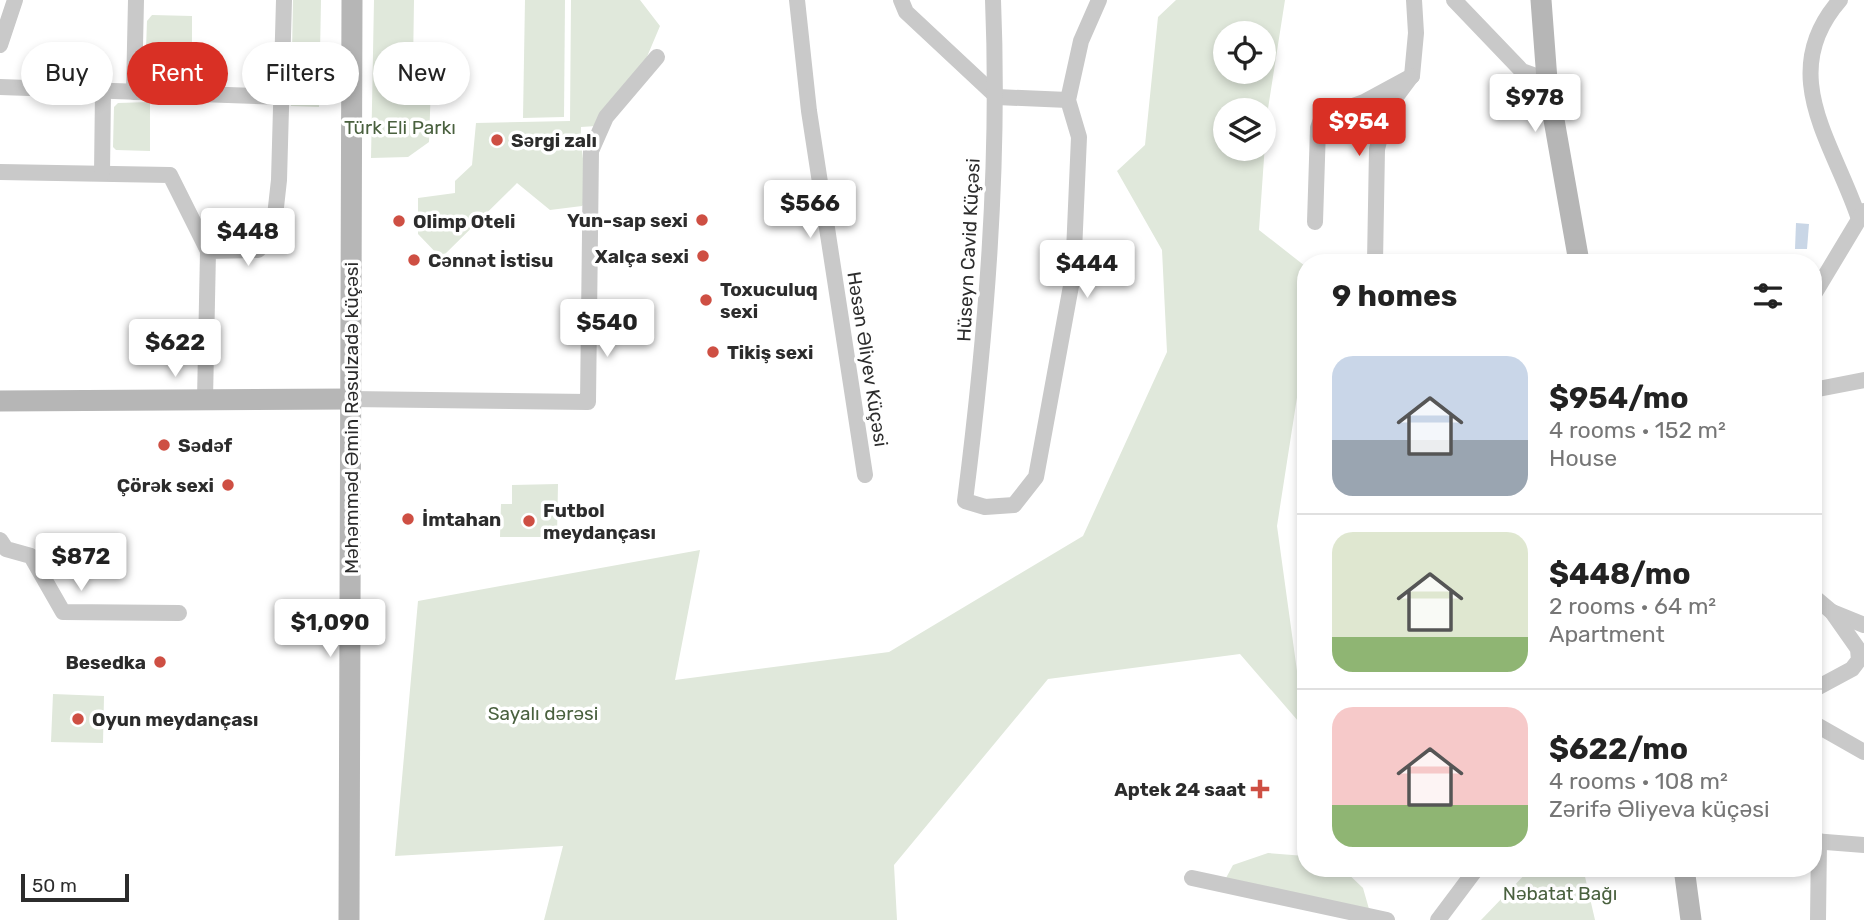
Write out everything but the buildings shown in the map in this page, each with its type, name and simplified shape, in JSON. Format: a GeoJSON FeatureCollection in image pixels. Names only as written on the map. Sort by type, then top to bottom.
{"type":"FeatureCollection","features":[{"type":"Feature","properties":{"kind":"main road","name":"Məhəmməd Əmin Rəsulzadə küçəsi"},"geometry":{"type":"LineString","coordinates":[[349,920],[352,0]]}},
{"type":"Feature","properties":{"kind":"main road"},"geometry":{"type":"LineString","coordinates":[[1541,0],[1547,80],[1578,254]]}},
{"type":"Feature","properties":{"kind":"main road"},"geometry":{"type":"LineString","coordinates":[[0,401],[350,399]]}},
{"type":"Feature","properties":{"kind":"main road"},"geometry":{"type":"LineString","coordinates":[[1685,877],[1691,920]]}},
{"type":"Feature","properties":{"kind":"street"},"geometry":{"type":"LineString","coordinates":[[0,45],[15,0]]}},
{"type":"Feature","properties":{"kind":"street"},"geometry":{"type":"LineString","coordinates":[[135,42],[136,0]]}},
{"type":"Feature","properties":{"kind":"street"},"geometry":{"type":"LineString","coordinates":[[283,42],[284,0]]}},
{"type":"Feature","properties":{"kind":"street","name":"Həsən Əliyev Küçəsi"},"geometry":{"type":"LineString","coordinates":[[797,0],[810,111],[865,475]]}},
{"type":"Feature","properties":{"kind":"street"},"geometry":{"type":"LineString","coordinates":[[901,0],[906,12],[997,97],[1068,100],[1081,41],[1098,1]]}},
{"type":"Feature","properties":{"kind":"street","name":"Hüseyn Cavid Küçəsi"},"geometry":{"type":"LineString","coordinates":[[993,0],[997,97],[984,353],[965,501],[985,507],[1014,505],[1036,477],[1073,275],[1079,137],[1068,100]]}},
{"type":"Feature","properties":{"kind":"street"},"geometry":{"type":"LineString","coordinates":[[1375,254],[1377,149],[1387,108],[1412,76],[1416,33],[1414,0]]}},
{"type":"Feature","properties":{"kind":"street"},"geometry":{"type":"LineString","coordinates":[[1454,0],[1522,71],[1547,80]]}},
{"type":"Feature","properties":{"kind":"street"},"geometry":{"type":"LineString","coordinates":[[1822,281],[1861,215],[1814,109],[1810,75],[1812,48],[1822,20],[1840,0]]}},
{"type":"Feature","properties":{"kind":"street"},"geometry":{"type":"LineString","coordinates":[[350,399],[588,402],[591,151],[606,117],[657,57]]}},
{"type":"Feature","properties":{"kind":"street"},"geometry":{"type":"LineString","coordinates":[[1315,222],[1318,128],[1322,117],[1364,102],[1412,76]]}},
{"type":"Feature","properties":{"kind":"street"},"geometry":{"type":"LineString","coordinates":[[0,87],[21,88]]}},
{"type":"Feature","properties":{"kind":"street"},"geometry":{"type":"LineString","coordinates":[[102,173],[103,105]]}},
{"type":"Feature","properties":{"kind":"street"},"geometry":{"type":"LineString","coordinates":[[208,251],[258,250],[273,234],[279,180],[282,105]]}},
{"type":"Feature","properties":{"kind":"street"},"geometry":{"type":"LineString","coordinates":[[0,172],[170,175],[208,251],[205,400]]}},
{"type":"Feature","properties":{"kind":"street"},"geometry":{"type":"LineString","coordinates":[[1822,388],[1864,380]]}},
{"type":"Feature","properties":{"kind":"street"},"geometry":{"type":"LineString","coordinates":[[2,547],[31,556],[63,612],[178,613]]}},
{"type":"Feature","properties":{"kind":"street"},"geometry":{"type":"LineString","coordinates":[[1822,603],[1832,611],[1864,625]]}},
{"type":"Feature","properties":{"kind":"street"},"geometry":{"type":"LineString","coordinates":[[1822,685],[1852,669],[1859,660],[1858,649],[1832,611]]}},
{"type":"Feature","properties":{"kind":"street"},"geometry":{"type":"LineString","coordinates":[[1822,728],[1864,752]]}},
{"type":"Feature","properties":{"kind":"street"},"geometry":{"type":"LineString","coordinates":[[1822,842],[1864,845]]}},
{"type":"Feature","properties":{"kind":"street"},"geometry":{"type":"LineString","coordinates":[[1438,920],[1470,877]]}},
{"type":"Feature","properties":{"kind":"street"},"geometry":{"type":"LineString","coordinates":[[1817,877],[1818,920]]}},
{"type":"Feature","properties":{"kind":"street"},"geometry":{"type":"LineString","coordinates":[[1192,878],[1387,920]]}},
{"type":"Feature","properties":{"kind":"green space"},"geometry":{"type":"Polygon","coordinates":[[[293,0],[321,0],[320,42],[292,42],[293,0]]]}},
{"type":"Feature","properties":{"kind":"green space","name":"Türk Eli Parkı"},"geometry":{"type":"Polygon","coordinates":[[[374,0],[414,0],[413,42],[373,42],[374,0]]]}},
{"type":"Feature","properties":{"kind":"green space"},"geometry":{"type":"Polygon","coordinates":[[[525,0],[565,0],[564,117],[523,118],[525,0]]]}},
{"type":"Feature","properties":{"kind":"green space","name":"Türk Eli Parkı"},"geometry":{"type":"Polygon","coordinates":[[[571,0],[640,0],[660,26],[641,71],[596,126],[581,127],[587,200],[582,206],[550,210],[517,183],[441,258],[418,234],[418,198],[455,193],[455,181],[472,165],[476,123],[570,121],[571,0]]]}},
{"type":"Feature","properties":{"kind":"green space","name":"Sayalı dərəsi"},"geometry":{"type":"Polygon","coordinates":[[[1176,0],[1285,0],[1276,58],[1276,21],[1213,21],[1213,84],[1272,84],[1270,98],[1213,98],[1213,161],[1264,161],[1259,230],[1297,260],[1297,397],[1277,526],[1297,671],[1297,720],[1240,654],[1048,679],[894,865],[897,920],[544,920],[563,846],[395,856],[418,601],[700,550],[675,680],[889,652],[1083,536],[1167,352],[1162,250],[1117,171],[1145,145],[1158,17],[1176,0]]]}},
{"type":"Feature","properties":{"kind":"green space"},"geometry":{"type":"Polygon","coordinates":[[[152,15],[192,16],[192,42],[146,42],[147,21],[152,15]]]}},
{"type":"Feature","properties":{"kind":"green space","name":"Türk Eli Parkı"},"geometry":{"type":"Polygon","coordinates":[[[373,53],[373,105],[430,105],[429,142],[408,157],[371,158],[373,53]]]}},
{"type":"Feature","properties":{"kind":"green space"},"geometry":{"type":"Polygon","coordinates":[[[118,103],[150,105],[150,151],[116,150],[113,147],[114,107],[118,103]]]}},
{"type":"Feature","properties":{"kind":"green space"},"geometry":{"type":"Polygon","coordinates":[[[291,105],[319,105],[319,107],[291,105]]]}},
{"type":"Feature","properties":{"kind":"green space","name":"Futbol meydançası"},"geometry":{"type":"Polygon","coordinates":[[[558,484],[557,537],[500,537],[501,504],[512,504],[512,485],[558,484]]]}},
{"type":"Feature","properties":{"kind":"green space","name":"Oyun meydançası"},"geometry":{"type":"Polygon","coordinates":[[[53,694],[104,696],[103,743],[51,742],[53,694]]]}},
{"type":"Feature","properties":{"kind":"green space"},"geometry":{"type":"Polygon","coordinates":[[[1268,853],[1297,855],[1297,877],[1351,877],[1363,888],[1369,909],[1226,878],[1233,865],[1268,853]]]}},
{"type":"Feature","properties":{"kind":"green space","name":"Nəbatat Bağı"},"geometry":{"type":"Polygon","coordinates":[[[1522,877],[1585,877],[1595,920],[1481,920],[1522,877]]]}},
{"type":"Feature","properties":{"kind":"water"},"geometry":{"type":"Polygon","coordinates":[[[1796,223],[1809,224],[1807,249],[1795,249],[1796,223]]]}},
{"type":"Feature","properties":{"kind":"place","name":"Sərgi zalı"},"geometry":{"type":"Point","coordinates":[497,140]}},
{"type":"Feature","properties":{"kind":"place","name":"Yun-sap sexi"},"geometry":{"type":"Point","coordinates":[702,220]}},
{"type":"Feature","properties":{"kind":"place","name":"Olimp Oteli"},"geometry":{"type":"Point","coordinates":[399,221]}},
{"type":"Feature","properties":{"kind":"place","name":"Xalça sexi"},"geometry":{"type":"Point","coordinates":[703,256]}},
{"type":"Feature","properties":{"kind":"place","name":"Cənnət İstisu"},"geometry":{"type":"Point","coordinates":[414,260]}},
{"type":"Feature","properties":{"kind":"place","name":"Toxuculuq sexi"},"geometry":{"type":"Point","coordinates":[706,300]}},
{"type":"Feature","properties":{"kind":"place","name":"Tikiş sexi"},"geometry":{"type":"Point","coordinates":[713,352]}},
{"type":"Feature","properties":{"kind":"place","name":"Sədəf"},"geometry":{"type":"Point","coordinates":[164,445]}},
{"type":"Feature","properties":{"kind":"place","name":"Çörək sexi"},"geometry":{"type":"Point","coordinates":[228,485]}},
{"type":"Feature","properties":{"kind":"place","name":"İmtahan"},"geometry":{"type":"Point","coordinates":[408,519]}},
{"type":"Feature","properties":{"kind":"place","name":"Futbol meydançası"},"geometry":{"type":"Point","coordinates":[529,521]}},
{"type":"Feature","properties":{"kind":"place","name":"Besedka"},"geometry":{"type":"Point","coordinates":[160,662]}},
{"type":"Feature","properties":{"kind":"place","name":"Oyun meydançası"},"geometry":{"type":"Point","coordinates":[78,719]}},
{"type":"Feature","properties":{"kind":"place","name":"Aptek 24 saat"},"geometry":{"type":"Point","coordinates":[1260,789]}}]}
